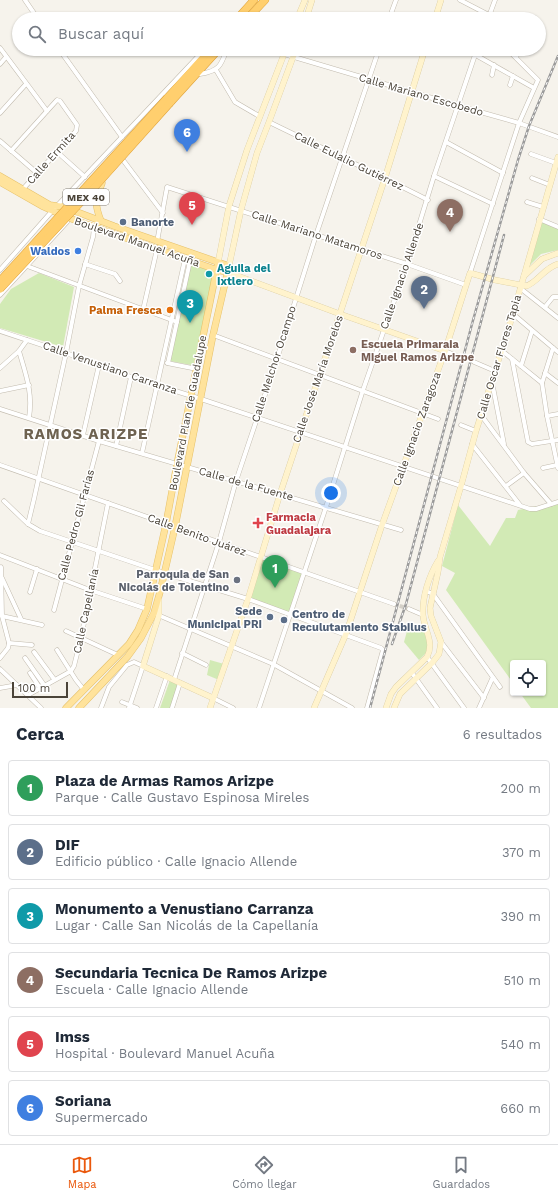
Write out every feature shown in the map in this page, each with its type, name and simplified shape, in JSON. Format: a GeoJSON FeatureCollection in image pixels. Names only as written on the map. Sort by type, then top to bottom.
{"type":"FeatureCollection","features":[{"type":"Feature","properties":{"kind":"highway"},"geometry":{"type":"LineString","coordinates":[[243,12],[254,0]]}},
{"type":"Feature","properties":{"kind":"highway"},"geometry":{"type":"LineString","coordinates":[[254,12],[265,0]]}},
{"type":"Feature","properties":{"kind":"highway","name":"MEX 40"},"geometry":{"type":"LineString","coordinates":[[0,289],[168,100],[205,56]]}},
{"type":"Feature","properties":{"kind":"highway","name":"MEX 40"},"geometry":{"type":"LineString","coordinates":[[0,281],[168,100],[213,56]]}},
{"type":"Feature","properties":{"kind":"main road","name":"Boulevard Manuel Acuña"},"geometry":{"type":"LineString","coordinates":[[0,176],[21,191]]}},
{"type":"Feature","properties":{"kind":"main road","name":"Boulevard Manuel Acuña"},"geometry":{"type":"LineString","coordinates":[[0,182],[56,208],[75,212],[101,221],[218,263],[228,269]]}},
{"type":"Feature","properties":{"kind":"main road"},"geometry":{"type":"LineString","coordinates":[[101,221],[95,205],[102,183]]}},
{"type":"Feature","properties":{"kind":"main road","name":"Boulevard Manuel Acuña"},"geometry":{"type":"LineString","coordinates":[[56,208],[70,218],[187,260],[217,270],[228,269]]}},
{"type":"Feature","properties":{"kind":"main road","name":"Boulevard Plan de Guadalupe"},"geometry":{"type":"LineString","coordinates":[[66,708],[129,644],[138,630],[147,609],[166,524],[218,263]]}},
{"type":"Feature","properties":{"kind":"main road","name":"Boulevard Plan de Guadalupe"},"geometry":{"type":"LineString","coordinates":[[79,708],[128,656],[156,614],[213,335],[228,269]]}},
{"type":"Feature","properties":{"kind":"street"},"geometry":{"type":"LineString","coordinates":[[25,0],[33,12]]}},
{"type":"Feature","properties":{"kind":"street"},"geometry":{"type":"LineString","coordinates":[[300,12],[305,0]]}},
{"type":"Feature","properties":{"kind":"street"},"geometry":{"type":"LineString","coordinates":[[308,12],[312,0]]}},
{"type":"Feature","properties":{"kind":"street"},"geometry":{"type":"LineString","coordinates":[[392,12],[396,0]]}},
{"type":"Feature","properties":{"kind":"street"},"geometry":{"type":"LineString","coordinates":[[437,12],[441,0]]}},
{"type":"Feature","properties":{"kind":"street"},"geometry":{"type":"LineString","coordinates":[[460,0],[480,12]]}},
{"type":"Feature","properties":{"kind":"street"},"geometry":{"type":"LineString","coordinates":[[491,12],[495,0]]}},
{"type":"Feature","properties":{"kind":"street"},"geometry":{"type":"LineString","coordinates":[[0,48],[47,111],[11,151]]}},
{"type":"Feature","properties":{"kind":"street"},"geometry":{"type":"LineString","coordinates":[[64,56],[122,137]]}},
{"type":"Feature","properties":{"kind":"street"},"geometry":{"type":"LineString","coordinates":[[0,270],[198,56]]}},
{"type":"Feature","properties":{"kind":"street"},"geometry":{"type":"LineString","coordinates":[[200,74],[210,73],[216,70],[224,56]]}},
{"type":"Feature","properties":{"kind":"street","name":"Boulevard Plan de Guadalupe"},"geometry":{"type":"LineString","coordinates":[[218,263],[229,206],[259,116],[283,56]]}},
{"type":"Feature","properties":{"kind":"street","name":"Calle Melchor Ocampo"},"geometry":{"type":"LineString","coordinates":[[174,680],[256,418],[277,359],[341,158],[376,56]]}},
{"type":"Feature","properties":{"kind":"street","name":"Calle José María Morelos"},"geometry":{"type":"LineString","coordinates":[[210,708],[248,599],[280,494],[386,178],[423,56]]}},
{"type":"Feature","properties":{"kind":"street","name":"Calle Ignacio Allende"},"geometry":{"type":"LineString","coordinates":[[259,708],[475,56]]}},
{"type":"Feature","properties":{"kind":"street"},"geometry":{"type":"LineString","coordinates":[[477,56],[534,88]]}},
{"type":"Feature","properties":{"kind":"street"},"geometry":{"type":"LineString","coordinates":[[0,64],[6,57]]}},
{"type":"Feature","properties":{"kind":"street","name":"Calle Mariano Escobedo"},"geometry":{"type":"LineString","coordinates":[[293,57],[519,123],[558,136]]}},
{"type":"Feature","properties":{"kind":"street","name":"Boulevard Plan de Guadalupe"},"geometry":{"type":"LineString","coordinates":[[228,269],[241,210],[257,153],[293,57]]}},
{"type":"Feature","properties":{"kind":"street","name":"Calle Ignacio Zaragoza"},"geometry":{"type":"LineString","coordinates":[[314,708],[346,634],[382,524],[445,351],[519,123],[538,80],[516,57]]}},
{"type":"Feature","properties":{"kind":"street"},"geometry":{"type":"LineString","coordinates":[[0,295],[84,204],[200,74],[210,60]]}},
{"type":"Feature","properties":{"kind":"street"},"geometry":{"type":"LineString","coordinates":[[492,75],[494,65]]}},
{"type":"Feature","properties":{"kind":"street"},"geometry":{"type":"LineString","coordinates":[[216,70],[235,102],[259,116]]}},
{"type":"Feature","properties":{"kind":"street"},"geometry":{"type":"LineString","coordinates":[[510,85],[513,76]]}},
{"type":"Feature","properties":{"kind":"street"},"geometry":{"type":"LineString","coordinates":[[0,113],[26,84]]}},
{"type":"Feature","properties":{"kind":"street","name":"Calle Ermita"},"geometry":{"type":"LineString","coordinates":[[21,191],[56,151],[76,131],[77,125],[61,102],[57,100],[47,111]]}},
{"type":"Feature","properties":{"kind":"street","name":"Calle Eulalio Gutiérrez"},"geometry":{"type":"LineString","coordinates":[[269,122],[341,158],[386,178],[428,200]]}},
{"type":"Feature","properties":{"kind":"street"},"geometry":{"type":"LineString","coordinates":[[0,141],[37,173]]}},
{"type":"Feature","properties":{"kind":"street"},"geometry":{"type":"LineString","coordinates":[[446,142],[503,172]]}},
{"type":"Feature","properties":{"kind":"street"},"geometry":{"type":"LineString","coordinates":[[56,151],[85,177]]}},
{"type":"Feature","properties":{"kind":"street"},"geometry":{"type":"LineString","coordinates":[[531,154],[557,160]]}},
{"type":"Feature","properties":{"kind":"street"},"geometry":{"type":"LineString","coordinates":[[123,160],[163,213],[157,242]]}},
{"type":"Feature","properties":{"kind":"street","name":"Calle Oscar Flores Tapia"},"geometry":{"type":"LineString","coordinates":[[440,642],[431,616],[430,608],[440,557],[472,444],[513,314],[557,160]]}},
{"type":"Feature","properties":{"kind":"street"},"geometry":{"type":"LineString","coordinates":[[434,176],[493,204]]}},
{"type":"Feature","properties":{"kind":"street"},"geometry":{"type":"LineString","coordinates":[[532,178],[550,185]]}},
{"type":"Feature","properties":{"kind":"street","name":"Calle Mariano Matamoros"},"geometry":{"type":"LineString","coordinates":[[163,213],[167,187],[407,264],[466,285]]}},
{"type":"Feature","properties":{"kind":"street"},"geometry":{"type":"LineString","coordinates":[[70,193],[75,203],[84,204]]}},
{"type":"Feature","properties":{"kind":"street"},"geometry":{"type":"LineString","coordinates":[[527,202],[543,207]]}},
{"type":"Feature","properties":{"kind":"street"},"geometry":{"type":"LineString","coordinates":[[539,219],[558,226]]}},
{"type":"Feature","properties":{"kind":"street"},"geometry":{"type":"LineString","coordinates":[[42,224],[55,224],[58,228],[58,232]]}},
{"type":"Feature","properties":{"kind":"street"},"geometry":{"type":"LineString","coordinates":[[28,524],[66,353],[79,286],[94,227]]}},
{"type":"Feature","properties":{"kind":"street"},"geometry":{"type":"LineString","coordinates":[[143,310],[157,249]]}},
{"type":"Feature","properties":{"kind":"street"},"geometry":{"type":"LineString","coordinates":[[523,277],[542,259],[558,254]]}},
{"type":"Feature","properties":{"kind":"street"},"geometry":{"type":"LineString","coordinates":[[142,453],[181,279],[187,260]]}},
{"type":"Feature","properties":{"kind":"street"},"geometry":{"type":"LineString","coordinates":[[168,363],[186,280],[187,260]]}},
{"type":"Feature","properties":{"kind":"street"},"geometry":{"type":"LineString","coordinates":[[85,264],[114,274],[120,281]]}},
{"type":"Feature","properties":{"kind":"street"},"geometry":{"type":"LineString","coordinates":[[27,266],[177,322]]}},
{"type":"Feature","properties":{"kind":"street"},"geometry":{"type":"LineString","coordinates":[[520,287],[530,285],[545,270],[557,266]]}},
{"type":"Feature","properties":{"kind":"street","name":"Boulevard Manuel Acuña"},"geometry":{"type":"LineString","coordinates":[[228,269],[340,314],[460,357]]}},
{"type":"Feature","properties":{"kind":"street"},"geometry":{"type":"LineString","coordinates":[[470,273],[520,287],[558,318]]}},
{"type":"Feature","properties":{"kind":"street"},"geometry":{"type":"LineString","coordinates":[[181,279],[186,280]]}},
{"type":"Feature","properties":{"kind":"street"},"geometry":{"type":"LineString","coordinates":[[545,307],[553,297],[558,297]]}},
{"type":"Feature","properties":{"kind":"street"},"geometry":{"type":"LineString","coordinates":[[176,304],[180,305]]}},
{"type":"Feature","properties":{"kind":"street"},"geometry":{"type":"LineString","coordinates":[[513,314],[558,352]]}},
{"type":"Feature","properties":{"kind":"street","name":"Calle Venustiano Carranza"},"geometry":{"type":"LineString","coordinates":[[0,330],[131,377],[520,505],[533,509],[558,502]]}},
{"type":"Feature","properties":{"kind":"street"},"geometry":{"type":"LineString","coordinates":[[521,366],[532,331]]}},
{"type":"Feature","properties":{"kind":"street"},"geometry":{"type":"LineString","coordinates":[[213,335],[438,419]]}},
{"type":"Feature","properties":{"kind":"street"},"geometry":{"type":"LineString","coordinates":[[0,368],[19,351],[27,340]]}},
{"type":"Feature","properties":{"kind":"street"},"geometry":{"type":"LineString","coordinates":[[166,347],[171,349]]}},
{"type":"Feature","properties":{"kind":"street"},"geometry":{"type":"LineString","coordinates":[[543,468],[558,466],[552,442],[542,384],[553,348]]}},
{"type":"Feature","properties":{"kind":"street"},"geometry":{"type":"LineString","coordinates":[[501,350],[542,384]]}},
{"type":"Feature","properties":{"kind":"street"},"geometry":{"type":"LineString","coordinates":[[19,351],[29,385],[31,405],[29,418]]}},
{"type":"Feature","properties":{"kind":"street"},"geometry":{"type":"LineString","coordinates":[[512,359],[529,444],[558,440]]}},
{"type":"Feature","properties":{"kind":"street"},"geometry":{"type":"LineString","coordinates":[[163,362],[197,369]]}},
{"type":"Feature","properties":{"kind":"street"},"geometry":{"type":"LineString","coordinates":[[474,362],[495,371]]}},
{"type":"Feature","properties":{"kind":"street"},"geometry":{"type":"LineString","coordinates":[[83,435],[99,365]]}},
{"type":"Feature","properties":{"kind":"street"},"geometry":{"type":"LineString","coordinates":[[545,373],[558,383]]}},
{"type":"Feature","properties":{"kind":"street"},"geometry":{"type":"LineString","coordinates":[[116,446],[131,377]]}},
{"type":"Feature","properties":{"kind":"street"},"geometry":{"type":"LineString","coordinates":[[492,381],[505,447]]}},
{"type":"Feature","properties":{"kind":"street"},"geometry":{"type":"LineString","coordinates":[[0,391],[29,385]]}},
{"type":"Feature","properties":{"kind":"street","name":"Calle de la Fuente"},"geometry":{"type":"LineString","coordinates":[[0,410],[50,424],[99,441],[401,530]]}},
{"type":"Feature","properties":{"kind":"street"},"geometry":{"type":"LineString","coordinates":[[547,416],[558,414]]}},
{"type":"Feature","properties":{"kind":"street"},"geometry":{"type":"LineString","coordinates":[[482,415],[524,472],[550,504]]}},
{"type":"Feature","properties":{"kind":"street"},"geometry":{"type":"LineString","coordinates":[[461,425],[476,431]]}},
{"type":"Feature","properties":{"kind":"street","name":"Calle Pedro Gil Farías"},"geometry":{"type":"LineString","coordinates":[[54,610],[99,441]]}},
{"type":"Feature","properties":{"kind":"street"},"geometry":{"type":"LineString","coordinates":[[472,444],[520,505]]}},
{"type":"Feature","properties":{"kind":"street","name":"Calle Benito Juárez"},"geometry":{"type":"LineString","coordinates":[[0,465],[394,604]]}},
{"type":"Feature","properties":{"kind":"street"},"geometry":{"type":"LineString","coordinates":[[506,486],[524,472]]}},
{"type":"Feature","properties":{"kind":"street"},"geometry":{"type":"LineString","coordinates":[[4,501],[28,524],[40,531],[164,573],[248,599],[381,648],[383,650],[367,708]]}},
{"type":"Feature","properties":{"kind":"street","name":"Calle Capellanía"},"geometry":{"type":"LineString","coordinates":[[71,671],[74,666],[81,638],[108,503]]}},
{"type":"Feature","properties":{"kind":"street"},"geometry":{"type":"LineString","coordinates":[[0,555],[90,590],[147,609]]}},
{"type":"Feature","properties":{"kind":"street","name":"Calle Oscar Flores Tapia"},"geometry":{"type":"LineString","coordinates":[[427,658],[431,646],[423,615],[426,591],[432,571],[440,557]]}},
{"type":"Feature","properties":{"kind":"street"},"geometry":{"type":"LineString","coordinates":[[0,567],[2,616],[9,643],[8,648],[0,658]]}},
{"type":"Feature","properties":{"kind":"street"},"geometry":{"type":"LineString","coordinates":[[30,592],[37,569]]}},
{"type":"Feature","properties":{"kind":"street"},"geometry":{"type":"LineString","coordinates":[[1,576],[21,619]]}},
{"type":"Feature","properties":{"kind":"street"},"geometry":{"type":"LineString","coordinates":[[426,591],[433,594],[492,679],[500,687]]}},
{"type":"Feature","properties":{"kind":"street"},"geometry":{"type":"LineString","coordinates":[[409,609],[423,615]]}},
{"type":"Feature","properties":{"kind":"street"},"geometry":{"type":"LineString","coordinates":[[130,707],[143,666],[156,614],[273,664],[352,708]]}},
{"type":"Feature","properties":{"kind":"street"},"geometry":{"type":"LineString","coordinates":[[2,616],[21,619],[42,625]]}},
{"type":"Feature","properties":{"kind":"street"},"geometry":{"type":"LineString","coordinates":[[66,631],[118,655]]}},
{"type":"Feature","properties":{"kind":"street"},"geometry":{"type":"LineString","coordinates":[[394,708],[400,694],[432,663],[439,654],[440,642]]}},
{"type":"Feature","properties":{"kind":"street"},"geometry":{"type":"LineString","coordinates":[[440,642],[484,698]]}},
{"type":"Feature","properties":{"kind":"street"},"geometry":{"type":"LineString","coordinates":[[9,643],[32,645]]}},
{"type":"Feature","properties":{"kind":"street"},"geometry":{"type":"LineString","coordinates":[[57,650],[84,690]]}},
{"type":"Feature","properties":{"kind":"street"},"geometry":{"type":"LineString","coordinates":[[34,652],[54,679]]}},
{"type":"Feature","properties":{"kind":"street"},"geometry":{"type":"LineString","coordinates":[[182,653],[206,665]]}},
{"type":"Feature","properties":{"kind":"street"},"geometry":{"type":"LineString","coordinates":[[25,658],[42,687]]}},
{"type":"Feature","properties":{"kind":"street"},"geometry":{"type":"LineString","coordinates":[[386,708],[391,694],[396,687],[427,658],[464,708]]}},
{"type":"Feature","properties":{"kind":"street"},"geometry":{"type":"LineString","coordinates":[[101,708],[109,687],[127,665],[134,662],[180,682],[233,708]]}},
{"type":"Feature","properties":{"kind":"street"},"geometry":{"type":"LineString","coordinates":[[0,669],[41,708]]}},
{"type":"Feature","properties":{"kind":"street"},"geometry":{"type":"LineString","coordinates":[[28,695],[54,679],[71,671]]}},
{"type":"Feature","properties":{"kind":"street"},"geometry":{"type":"LineString","coordinates":[[30,673],[42,687]]}},
{"type":"Feature","properties":{"kind":"street"},"geometry":{"type":"LineString","coordinates":[[412,673],[437,708]]}},
{"type":"Feature","properties":{"kind":"street"},"geometry":{"type":"LineString","coordinates":[[156,708],[166,676]]}},
{"type":"Feature","properties":{"kind":"street"},"geometry":{"type":"LineString","coordinates":[[479,708],[492,679]]}},
{"type":"Feature","properties":{"kind":"street"},"geometry":{"type":"LineString","coordinates":[[172,708],[180,682]]}},
{"type":"Feature","properties":{"kind":"street"},"geometry":{"type":"LineString","coordinates":[[0,688],[17,684]]}},
{"type":"Feature","properties":{"kind":"street"},"geometry":{"type":"LineString","coordinates":[[122,702],[130,707],[137,708]]}},
{"type":"Feature","properties":{"kind":"green space"},"geometry":{"type":"Polygon","coordinates":[[[541,222],[558,229],[558,250],[541,254],[528,267],[541,222]]]}},
{"type":"Feature","properties":{"kind":"green space"},"geometry":{"type":"Polygon","coordinates":[[[191,264],[215,272],[196,366],[170,361],[191,264]]]}},
{"type":"Feature","properties":{"kind":"green space"},"geometry":{"type":"Polygon","coordinates":[[[39,273],[74,287],[63,347],[0,328],[0,304],[11,289],[39,273]]]}},
{"type":"Feature","properties":{"kind":"green space"},"geometry":{"type":"Polygon","coordinates":[[[558,502],[558,708],[531,708],[522,696],[546,696],[546,660],[510,660],[510,679],[446,590],[455,573],[442,566],[458,505],[490,546],[506,518],[515,518],[518,510],[558,502]]]}},
{"type":"Feature","properties":{"kind":"green space"},"geometry":{"type":"Polygon","coordinates":[[[261,558],[304,573],[290,614],[248,599],[261,558]]]}},
{"type":"Feature","properties":{"kind":"green space"},"geometry":{"type":"Polygon","coordinates":[[[409,624],[425,630],[428,641],[428,651],[419,660],[404,642],[409,624]]]}},
{"type":"Feature","properties":{"kind":"green space"},"geometry":{"type":"Polygon","coordinates":[[[210,660],[224,664],[219,680],[207,675],[210,660]]]}},
{"type":"Feature","properties":{"kind":"green space"},"geometry":{"type":"Polygon","coordinates":[[[170,680],[178,685],[170,708],[160,708],[170,680]]]}},
{"type":"Feature","properties":{"kind":"tunnel"},"geometry":{"type":"LineString","coordinates":[[394,604],[409,609]]}},
{"type":"Feature","properties":{"kind":"railway"},"geometry":{"type":"LineString","coordinates":[[370,708],[472,324],[518,160],[529,126],[558,56]]}},
{"type":"Feature","properties":{"kind":"railway"},"geometry":{"type":"LineString","coordinates":[[392,644],[406,604],[504,235]]}},
{"type":"Feature","properties":{"kind":"place","name":"Soriana"},"geometry":{"type":"Point","coordinates":[187,152]}},
{"type":"Feature","properties":{"kind":"place","name":"Banorte"},"geometry":{"type":"Point","coordinates":[123,222]}},
{"type":"Feature","properties":{"kind":"place","name":"Imss"},"geometry":{"type":"Point","coordinates":[192,225]}},
{"type":"Feature","properties":{"kind":"place","name":"Secundaria Tecnica De Ramos Arizpe"},"geometry":{"type":"Point","coordinates":[450,232]}},
{"type":"Feature","properties":{"kind":"place","name":"Waldos"},"geometry":{"type":"Point","coordinates":[78,251]}},
{"type":"Feature","properties":{"kind":"place","name":"Aguila del Ixtlero"},"geometry":{"type":"Point","coordinates":[209,274]}},
{"type":"Feature","properties":{"kind":"place","name":"DIF"},"geometry":{"type":"Point","coordinates":[424,309]}},
{"type":"Feature","properties":{"kind":"place","name":"Palma Fresca"},"geometry":{"type":"Point","coordinates":[170,310]}},
{"type":"Feature","properties":{"kind":"place","name":"Monumento a Venustiano Carranza"},"geometry":{"type":"Point","coordinates":[190,323]}},
{"type":"Feature","properties":{"kind":"place","name":"Escuela Primaraia Miguel Ramos Arizpe"},"geometry":{"type":"Point","coordinates":[353,350]}},
{"type":"Feature","properties":{"kind":"place","name":"Farmacia Guadalajara"},"geometry":{"type":"Point","coordinates":[258,523]}},
{"type":"Feature","properties":{"kind":"place","name":"Parroquia de San Nicolás de Tolentino"},"geometry":{"type":"Point","coordinates":[237,580]}},
{"type":"Feature","properties":{"kind":"place","name":"Plaza de Armas Ramos Arizpe"},"geometry":{"type":"Point","coordinates":[275,588]}},
{"type":"Feature","properties":{"kind":"place","name":"Sede Municipal PRI"},"geometry":{"type":"Point","coordinates":[270,617]}},
{"type":"Feature","properties":{"kind":"place","name":"Centro de Reculutamiento Stabilus"},"geometry":{"type":"Point","coordinates":[284,620]}},
{"type":"Feature","properties":{"kind":"district","name":"RAMOS ARIZPE"},"geometry":{"type":"Point","coordinates":[86,434]}}]}
